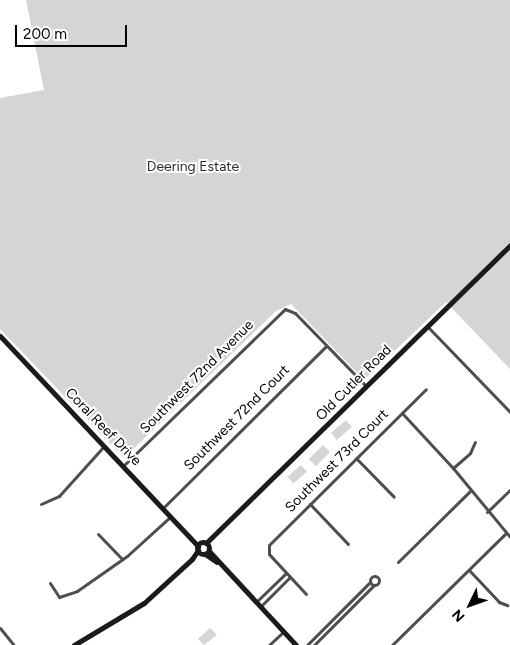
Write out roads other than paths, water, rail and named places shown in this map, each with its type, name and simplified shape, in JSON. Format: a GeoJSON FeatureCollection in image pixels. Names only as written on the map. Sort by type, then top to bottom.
{"type":"FeatureCollection","features":[{"type":"Feature","properties":{"kind":"main road","name":"Old Cutler Road"},"geometry":{"type":"LineString","coordinates":[[74,645],[139,607],[192,559],[510,245]]}},
{"type":"Feature","properties":{"kind":"main road","name":"Coral Reef Drive"},"geometry":{"type":"LineString","coordinates":[[0,336],[296,645]]}},
{"type":"Feature","properties":{"kind":"street","name":"Southwest 72nd Avenue"},"geometry":{"type":"LineString","coordinates":[[124,465],[273,318],[288,309],[326,346]]}},
{"type":"Feature","properties":{"kind":"street"},"geometry":{"type":"LineString","coordinates":[[428,326],[510,412]]}},
{"type":"Feature","properties":{"kind":"street"},"geometry":{"type":"LineString","coordinates":[[326,346],[367,387]]}},
{"type":"Feature","properties":{"kind":"street","name":"Southwest 72nd Court"},"geometry":{"type":"LineString","coordinates":[[164,507],[326,346]]}},
{"type":"Feature","properties":{"kind":"street","name":"Southwest 73rd Court"},"geometry":{"type":"LineString","coordinates":[[286,573],[268,550],[270,544],[426,389]]}},
{"type":"Feature","properties":{"kind":"street"},"geometry":{"type":"LineString","coordinates":[[402,412],[454,468],[470,491],[510,537]]}},
{"type":"Feature","properties":{"kind":"street"},"geometry":{"type":"LineString","coordinates":[[454,468],[475,442]]}},
{"type":"Feature","properties":{"kind":"street"},"geometry":{"type":"LineString","coordinates":[[41,504],[59,496],[74,476],[105,445]]}},
{"type":"Feature","properties":{"kind":"street"},"geometry":{"type":"LineString","coordinates":[[356,458],[394,498]]}},
{"type":"Feature","properties":{"kind":"street"},"geometry":{"type":"LineString","coordinates":[[488,512],[510,490]]}},
{"type":"Feature","properties":{"kind":"street"},"geometry":{"type":"LineString","coordinates":[[398,562],[470,491]]}},
{"type":"Feature","properties":{"kind":"street"},"geometry":{"type":"LineString","coordinates":[[310,504],[348,544]]}},
{"type":"Feature","properties":{"kind":"street"},"geometry":{"type":"LineString","coordinates":[[50,583],[56,595],[65,597],[99,577],[122,560],[172,515]]}},
{"type":"Feature","properties":{"kind":"street"},"geometry":{"type":"LineString","coordinates":[[392,645],[506,533]]}},
{"type":"Feature","properties":{"kind":"street"},"geometry":{"type":"LineString","coordinates":[[98,534],[122,560]]}},
{"type":"Feature","properties":{"kind":"street"},"geometry":{"type":"LineString","coordinates":[[469,570],[499,602],[507,605]]}},
{"type":"Feature","properties":{"kind":"street"},"geometry":{"type":"LineString","coordinates":[[257,605],[286,573],[306,594]]}},
{"type":"Feature","properties":{"kind":"street"},"geometry":{"type":"LineString","coordinates":[[257,605],[290,577]]}},
{"type":"Feature","properties":{"kind":"street"},"geometry":{"type":"LineString","coordinates":[[307,645],[372,584]]}},
{"type":"Feature","properties":{"kind":"street"},"geometry":{"type":"LineString","coordinates":[[0,628],[14,645]]}},
{"type":"Feature","properties":{"kind":"street"},"geometry":{"type":"LineString","coordinates":[[314,645],[324,631]]}},
{"type":"Feature","properties":{"kind":"street"},"geometry":{"type":"LineString","coordinates":[[269,645],[283,632]]}},
{"type":"Feature","properties":{"kind":"park label","name":"Deering Estate"},"geometry":{"type":"Point","coordinates":[193,167]}}]}
